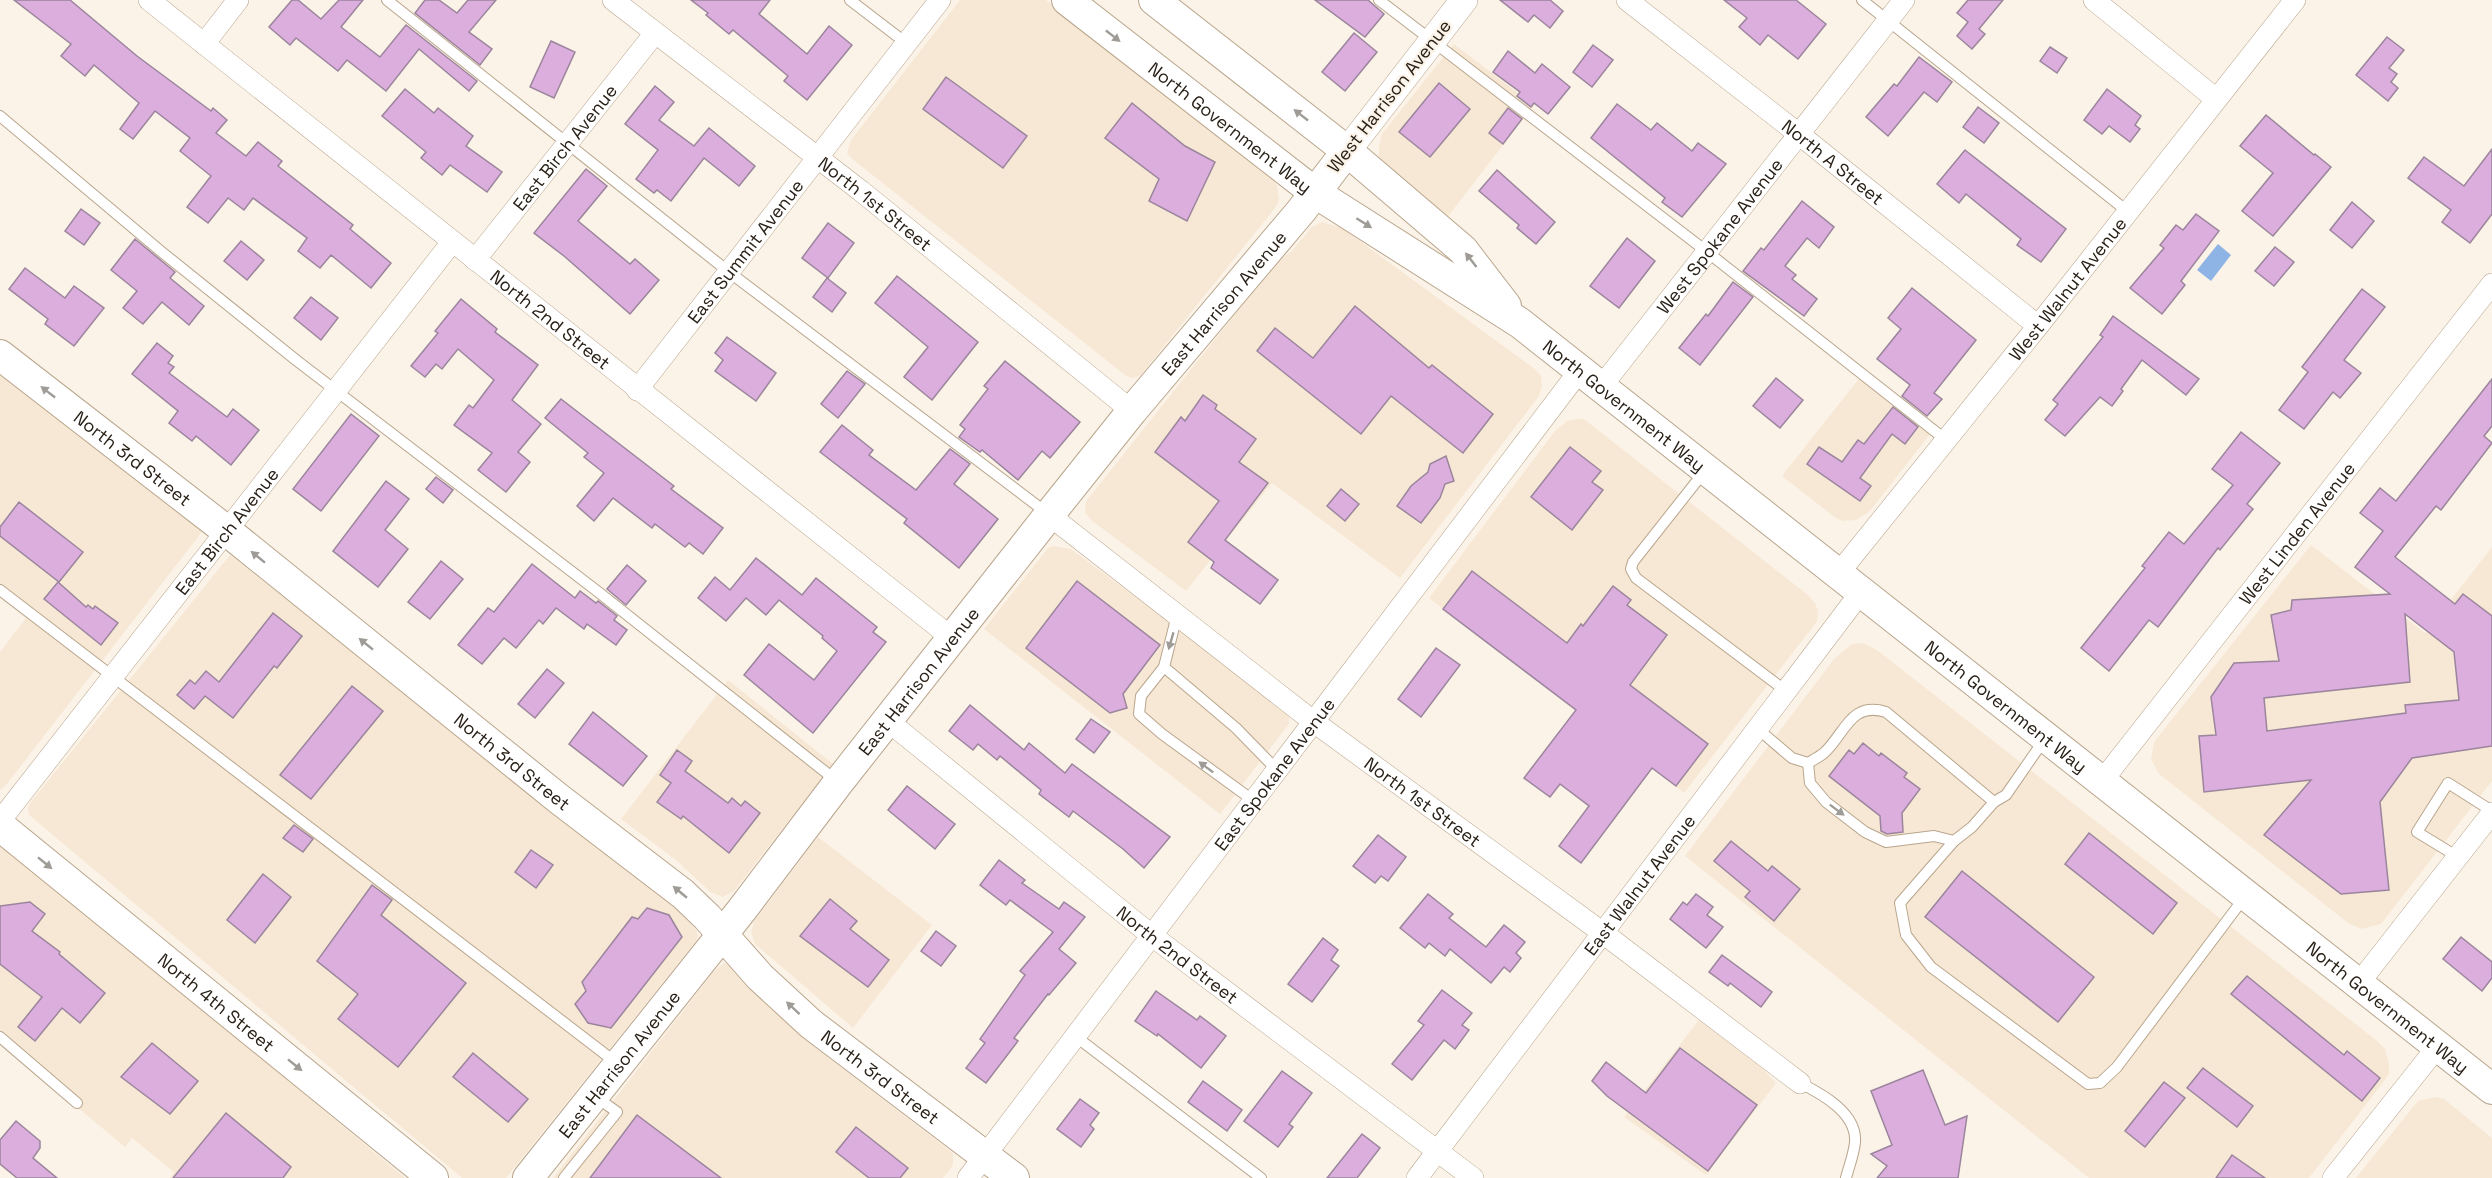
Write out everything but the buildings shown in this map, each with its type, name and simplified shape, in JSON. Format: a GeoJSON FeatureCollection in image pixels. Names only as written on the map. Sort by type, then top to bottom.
{"type":"FeatureCollection","features":[{"type":"Feature","properties":{"kind":"main road","name":"North Government Way"},"geometry":{"type":"LineString","coordinates":[[1067,0],[1314,192],[1520,323],[2492,1089]]}},
{"type":"Feature","properties":{"kind":"main road","name":"North Government Way"},"geometry":{"type":"LineString","coordinates":[[1154,0],[1347,151],[1463,250],[1520,323]]}},
{"type":"Feature","properties":{"kind":"main road","name":"West Harrison Avenue"},"geometry":{"type":"LineString","coordinates":[[1314,192],[1347,151]]}},
{"type":"Feature","properties":{"kind":"main road","name":"East Harrison Avenue"},"geometry":{"type":"LineString","coordinates":[[528,1178],[1049,515],[1314,192]]}},
{"type":"Feature","properties":{"kind":"main road","name":"North 3rd Street"},"geometry":{"type":"LineString","coordinates":[[0,355],[227,531],[550,792],[683,894],[760,976],[811,1024],[888,1084],[977,1167],[1014,1178]]}},
{"type":"Feature","properties":{"kind":"main road","name":"North 4th Street"},"geometry":{"type":"LineString","coordinates":[[0,826],[433,1178]]}},
{"type":"Feature","properties":{"kind":"street","name":"North 2nd Street"},"geometry":{"type":"LineString","coordinates":[[149,0],[952,638]]}},
{"type":"Feature","properties":{"kind":"street"},"geometry":{"type":"LineString","coordinates":[[204,44],[238,0]]}},
{"type":"Feature","properties":{"kind":"street","name":"North 1st Street"},"geometry":{"type":"LineString","coordinates":[[613,0],[818,158],[1132,411]]}},
{"type":"Feature","properties":{"kind":"street","name":"East Summit Avenue"},"geometry":{"type":"LineString","coordinates":[[637,390],[940,0]]}},
{"type":"Feature","properties":{"kind":"street","name":"West Harrison Avenue"},"geometry":{"type":"LineString","coordinates":[[1347,151],[1464,0]]}},
{"type":"Feature","properties":{"kind":"street","name":"North A Street"},"geometry":{"type":"LineString","coordinates":[[1627,0],[2038,326]]}},
{"type":"Feature","properties":{"kind":"street","name":"West Spokane Avenue"},"geometry":{"type":"LineString","coordinates":[[1591,379],[1706,251],[1800,135],[1904,0]]}},
{"type":"Feature","properties":{"kind":"street"},"geometry":{"type":"LineString","coordinates":[[2094,0],[2216,99]]}},
{"type":"Feature","properties":{"kind":"street","name":"West Walnut Avenue"},"geometry":{"type":"LineString","coordinates":[[1838,574],[2038,326],[2295,0]]}},
{"type":"Feature","properties":{"kind":"street","name":"East Birch Avenue"},"geometry":{"type":"LineString","coordinates":[[475,260],[655,33]]}},
{"type":"Feature","properties":{"kind":"street","name":"East Birch Avenue"},"geometry":{"type":"LineString","coordinates":[[0,821],[452,242]]}},
{"type":"Feature","properties":{"kind":"street","name":"West Linden Avenue"},"geometry":{"type":"LineString","coordinates":[[2102,781],[2492,284]]}},
{"type":"Feature","properties":{"kind":"street","name":"East Spokane Avenue"},"geometry":{"type":"LineString","coordinates":[[977,1167],[1314,722],[1591,379]]}},
{"type":"Feature","properties":{"kind":"street","name":"North 1st Street"},"geometry":{"type":"LineString","coordinates":[[1049,515],[1314,722],[1603,933],[1800,1083]]}},
{"type":"Feature","properties":{"kind":"street","name":"East Walnut Avenue"},"geometry":{"type":"LineString","coordinates":[[1417,1178],[1861,592]]}},
{"type":"Feature","properties":{"kind":"street","name":"North 2nd Street"},"geometry":{"type":"LineString","coordinates":[[888,721],[1151,935],[1473,1178]]}},
{"type":"Feature","properties":{"kind":"street"},"geometry":{"type":"LineString","coordinates":[[2359,984],[2492,812]]}},
{"type":"Feature","properties":{"kind":"street"},"geometry":{"type":"LineString","coordinates":[[2333,1178],[2438,1046]]}},
{"type":"Feature","properties":{"kind":"lane"},"geometry":{"type":"LineString","coordinates":[[387,0],[729,272],[1049,515]]}},
{"type":"Feature","properties":{"kind":"lane"},"geometry":{"type":"LineString","coordinates":[[850,0],[906,44]]}},
{"type":"Feature","properties":{"kind":"lane"},"geometry":{"type":"LineString","coordinates":[[1379,0],[1706,251],[1946,440]]}},
{"type":"Feature","properties":{"kind":"lane"},"geometry":{"type":"LineString","coordinates":[[1862,0],[2127,211]]}},
{"type":"Feature","properties":{"kind":"lane"},"geometry":{"type":"LineString","coordinates":[[0,116],[163,253],[336,391],[597,591],[838,783]]}},
{"type":"Feature","properties":{"kind":"lane"},"geometry":{"type":"LineString","coordinates":[[1706,469],[1633,562],[1631,569],[1636,578],[1786,691]]}},
{"type":"Feature","properties":{"kind":"lane"},"geometry":{"type":"LineString","coordinates":[[0,591],[618,1065]]}},
{"type":"Feature","properties":{"kind":"lane"},"geometry":{"type":"LineString","coordinates":[[1178,615],[1164,667],[1141,696],[1140,714],[1162,734],[1254,801]]}},
{"type":"Feature","properties":{"kind":"lane"},"geometry":{"type":"LineString","coordinates":[[1164,667],[1236,728],[1277,770]]}},
{"type":"Feature","properties":{"kind":"lane"},"geometry":{"type":"LineString","coordinates":[[1808,763],[1824,752],[1850,720],[1861,712],[1874,708],[1886,712],[1994,802]]}},
{"type":"Feature","properties":{"kind":"lane"},"geometry":{"type":"LineString","coordinates":[[1758,729],[1792,758],[1808,763]]}},
{"type":"Feature","properties":{"kind":"lane"},"geometry":{"type":"LineString","coordinates":[[2045,737],[2006,795],[1994,802],[1972,827],[1954,841],[1900,903],[1906,935],[1931,967],[2088,1084],[2100,1083],[2117,1067],[2246,895]]}},
{"type":"Feature","properties":{"kind":"lane"},"geometry":{"type":"LineString","coordinates":[[1808,763],[1810,783],[1826,802],[1865,832],[1886,842],[1934,836],[1954,841]]}},
{"type":"Feature","properties":{"kind":"lane"},"geometry":{"type":"LineString","coordinates":[[2458,857],[2417,832],[2448,783],[2492,812]]}},
{"type":"Feature","properties":{"kind":"lane"},"geometry":{"type":"LineString","coordinates":[[1075,1036],[1261,1178]]}},
{"type":"Feature","properties":{"kind":"lane"},"geometry":{"type":"LineString","coordinates":[[0,1037],[77,1103]]}},
{"type":"Feature","properties":{"kind":"lane"},"geometry":{"type":"LineString","coordinates":[[1800,1083],[1829,1100],[1854,1129],[1854,1146],[1846,1178]]}},
{"type":"Feature","properties":{"kind":"lane"},"geometry":{"type":"LineString","coordinates":[[564,1178],[616,1112],[594,1095]]}},
{"type":"Feature","properties":{"kind":"shaded area"},"geometry":{"type":"Polygon","coordinates":[[[960,0],[1046,0],[1269,175],[1277,185],[1279,200],[1275,208],[1140,376],[1131,378],[1125,375],[847,153],[851,140],[960,0]]]}},
{"type":"Feature","properties":{"kind":"shaded area"},"geometry":{"type":"Polygon","coordinates":[[[1454,44],[1534,105],[1446,219],[1379,160],[1379,146],[1382,134],[1454,44]]]}},
{"type":"Feature","properties":{"kind":"shaded area"},"geometry":{"type":"Polygon","coordinates":[[[1322,222],[1342,228],[1535,369],[1541,376],[1542,386],[1539,396],[1400,578],[1272,483],[1186,591],[1091,520],[1085,512],[1087,500],[1278,260],[1291,252],[1312,227],[1322,222]]]}},
{"type":"Feature","properties":{"kind":"shaded area"},"geometry":{"type":"Polygon","coordinates":[[[1865,371],[1937,425],[1870,511],[1856,520],[1843,521],[1782,476],[1865,371]]]}},
{"type":"Feature","properties":{"kind":"shaded area"},"geometry":{"type":"Polygon","coordinates":[[[0,373],[200,529],[201,533],[0,790],[0,652],[26,618],[0,598],[0,373]]]}},
{"type":"Feature","properties":{"kind":"shaded area"},"geometry":{"type":"Polygon","coordinates":[[[1584,419],[1808,595],[1818,611],[1817,621],[1812,628],[1684,793],[1429,598],[1555,431],[1567,421],[1584,419]]]}},
{"type":"Feature","properties":{"kind":"shaded area"},"geometry":{"type":"Polygon","coordinates":[[[2311,545],[2425,633],[2492,547],[2492,781],[2381,924],[2362,929],[2348,923],[2159,774],[2151,759],[2154,742],[2311,545]]]}},
{"type":"Feature","properties":{"kind":"shaded area"},"geometry":{"type":"Polygon","coordinates":[[[1053,546],[1071,549],[1286,709],[1289,714],[1289,724],[1220,814],[984,629],[1048,548],[1053,546]]]}},
{"type":"Feature","properties":{"kind":"shaded area"},"geometry":{"type":"Polygon","coordinates":[[[230,555],[661,892],[696,930],[698,936],[696,941],[506,1178],[462,1178],[29,815],[30,803],[230,555]]]}},
{"type":"Feature","properties":{"kind":"shaded area"},"geometry":{"type":"Polygon","coordinates":[[[1863,643],[1877,650],[2385,1049],[2389,1074],[2309,1178],[2089,1178],[1685,856],[1834,659],[1852,644],[1863,643]]]}},
{"type":"Feature","properties":{"kind":"shaded area"},"geometry":{"type":"Polygon","coordinates":[[[728,680],[833,764],[734,891],[723,897],[710,892],[676,860],[621,819],[728,680]]]}},
{"type":"Feature","properties":{"kind":"shaded area"},"geometry":{"type":"Polygon","coordinates":[[[818,837],[932,925],[853,1028],[755,944],[751,932],[755,920],[818,837]]]}},
{"type":"Feature","properties":{"kind":"shaded area"},"geometry":{"type":"Polygon","coordinates":[[[0,843],[405,1178],[170,1178],[174,1172],[132,1138],[125,1147],[0,1043],[0,843]]]}},
{"type":"Feature","properties":{"kind":"shaded area"},"geometry":{"type":"Polygon","coordinates":[[[724,963],[733,967],[790,1026],[949,1150],[953,1154],[953,1165],[943,1178],[553,1178],[715,970],[724,963]]]}},
{"type":"Feature","properties":{"kind":"shaded area"},"geometry":{"type":"Polygon","coordinates":[[[1699,1020],[1762,1068],[1776,1083],[1706,1175],[1624,1117],[1699,1020]]]}},
{"type":"Feature","properties":{"kind":"shaded area"},"geometry":{"type":"Polygon","coordinates":[[[2435,1097],[2444,1099],[2492,1138],[2492,1178],[2356,1178],[2418,1101],[2435,1097]]]}},
{"type":"Feature","properties":{"kind":"water"},"geometry":{"type":"Polygon","coordinates":[[[2218,244],[2231,255],[2211,281],[2197,270],[2218,244]]]}}]}
